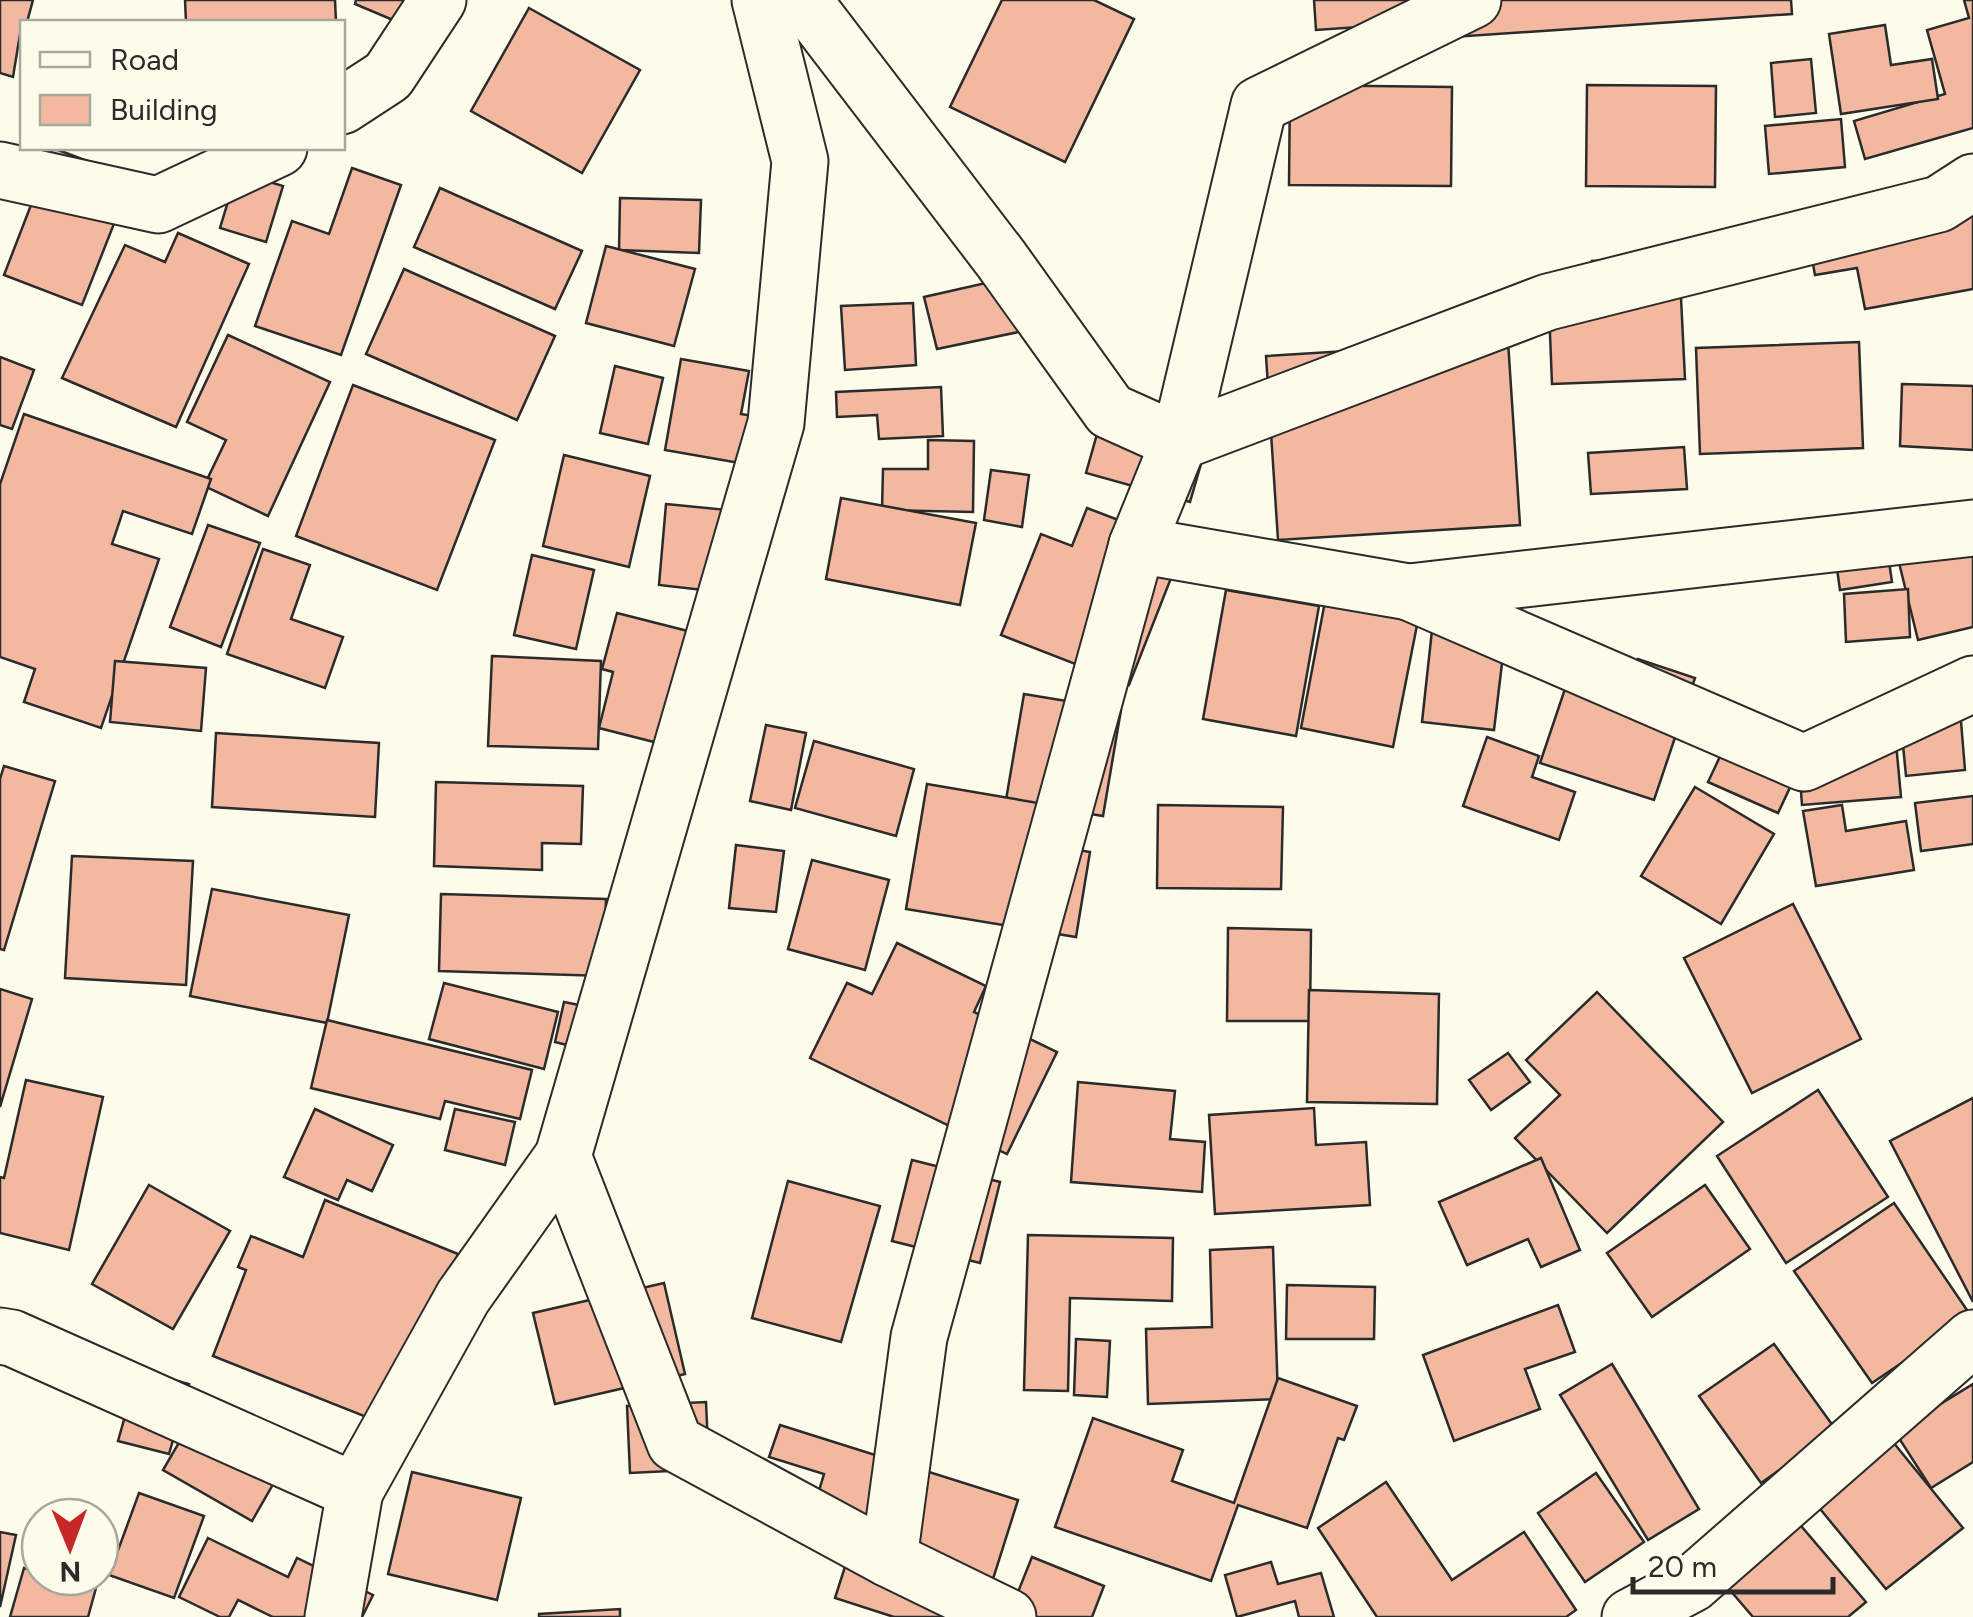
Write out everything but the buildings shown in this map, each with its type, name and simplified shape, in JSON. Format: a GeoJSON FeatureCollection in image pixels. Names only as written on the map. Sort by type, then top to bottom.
{"type":"FeatureCollection","features":[{"type":"Feature","properties":{"kind":"street"},"geometry":{"type":"LineString","coordinates":[[345,104],[388,76],[438,0]]}},
{"type":"Feature","properties":{"kind":"street"},"geometry":{"type":"LineString","coordinates":[[333,1617],[356,1491],[463,1297],[563,1156],[776,422],[800,161],[760,0]]}},
{"type":"Feature","properties":{"kind":"street"},"geometry":{"type":"LineString","coordinates":[[803,0],[1001,259],[1110,411],[1179,442],[1548,302],[1939,204],[1973,182]]}},
{"type":"Feature","properties":{"kind":"street"},"geometry":{"type":"LineString","coordinates":[[889,1559],[919,1337],[1137,544],[1179,442],[1260,105],[1473,0]]}},
{"type":"Feature","properties":{"kind":"street"},"geometry":{"type":"LineString","coordinates":[[0,170],[158,204],[275,150]]}},
{"type":"Feature","properties":{"kind":"street"},"geometry":{"type":"LineString","coordinates":[[1408,592],[1973,528]]}},
{"type":"Feature","properties":{"kind":"street"},"geometry":{"type":"LineString","coordinates":[[1137,544],[1408,592],[1804,763],[1973,684]]}},
{"type":"Feature","properties":{"kind":"street"},"geometry":{"type":"LineString","coordinates":[[563,1156],[674,1443],[889,1559],[1008,1617]]}},
{"type":"Feature","properties":{"kind":"street"},"geometry":{"type":"LineString","coordinates":[[0,1336],[356,1491]]}},
{"type":"Feature","properties":{"kind":"street"},"geometry":{"type":"LineString","coordinates":[[1630,1617],[1692,1584],[1973,1338]]}}]}
